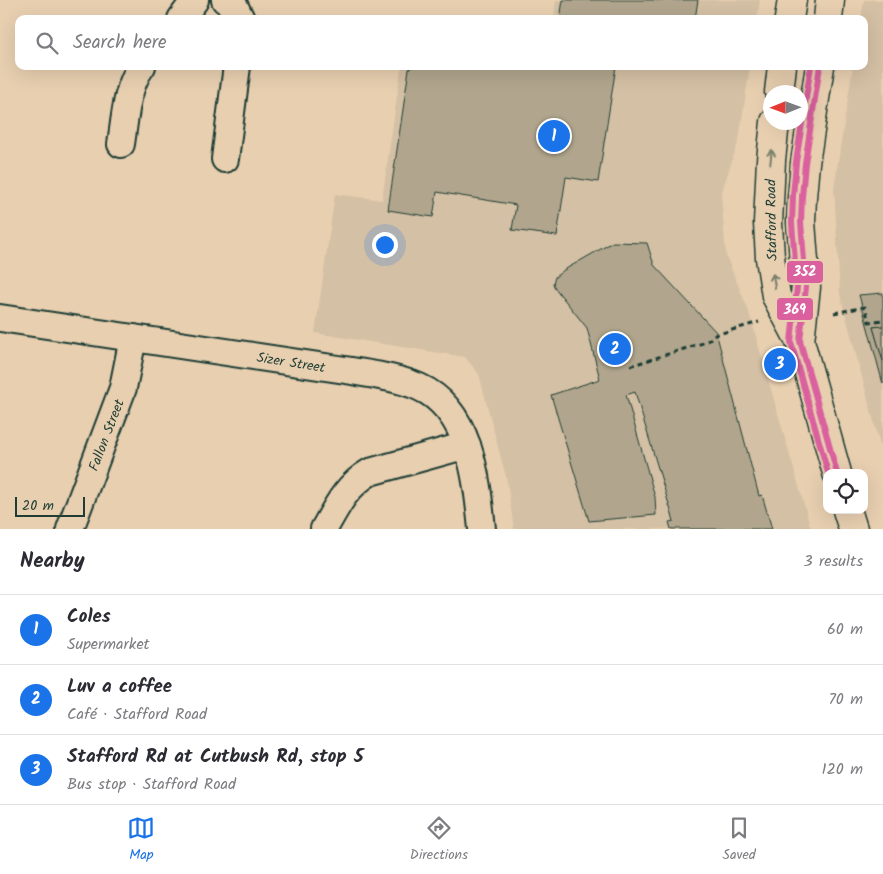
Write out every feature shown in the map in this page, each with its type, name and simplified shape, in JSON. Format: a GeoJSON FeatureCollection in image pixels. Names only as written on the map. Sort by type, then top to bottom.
{"type":"FeatureCollection","features":[{"type":"Feature","properties":{"kind":"highway"},"geometry":{"type":"LineString","coordinates":[[790,15],[792,0]]}},
{"type":"Feature","properties":{"kind":"highway"},"geometry":{"type":"LineString","coordinates":[[828,15],[830,0]]}},
{"type":"Feature","properties":{"kind":"highway"},"geometry":{"type":"LineString","coordinates":[[780,85],[782,70]]}},
{"type":"Feature","properties":{"kind":"highway","name":"Stafford Road"},"geometry":{"type":"LineString","coordinates":[[800,341],[806,287],[801,231],[802,197],[805,163],[819,70]]}},
{"type":"Feature","properties":{"kind":"highway","name":"Stafford Road"},"geometry":{"type":"LineString","coordinates":[[774,130],[768,223],[770,258],[776,296],[800,341],[836,469]]}},
{"type":"Feature","properties":{"kind":"highway"},"geometry":{"type":"LineString","coordinates":[[848,514],[853,529]]}},
{"type":"Feature","properties":{"kind":"street"},"geometry":{"type":"LineString","coordinates":[[184,15],[195,0]]}},
{"type":"Feature","properties":{"kind":"street"},"geometry":{"type":"LineString","coordinates":[[225,0],[235,7],[239,15]]}},
{"type":"Feature","properties":{"kind":"street"},"geometry":{"type":"LineString","coordinates":[[121,144],[126,107],[133,84],[140,70]]}},
{"type":"Feature","properties":{"kind":"street"},"geometry":{"type":"LineString","coordinates":[[225,160],[236,70]]}},
{"type":"Feature","properties":{"kind":"street","name":"Sizer Street"},"geometry":{"type":"LineString","coordinates":[[0,318],[352,371],[387,377],[420,388],[432,395],[447,408],[459,426],[467,445],[477,485],[482,529]]}},
{"type":"Feature","properties":{"kind":"street","name":"Fallon Street"},"geometry":{"type":"LineString","coordinates":[[70,529],[121,396],[133,338]]}},
{"type":"Feature","properties":{"kind":"street"},"geometry":{"type":"LineString","coordinates":[[324,529],[343,496],[357,480],[370,472],[467,445]]}},
{"type":"Feature","properties":{"kind":"path"},"geometry":{"type":"LineString","coordinates":[[834,313],[865,307],[869,322],[883,320]]}},
{"type":"Feature","properties":{"kind":"path"},"geometry":{"type":"LineString","coordinates":[[630,366],[706,342],[715,335],[759,322]]}},
{"type":"Feature","properties":{"kind":"shaded area"},"geometry":{"type":"Polygon","coordinates":[[[556,0],[760,0],[758,15],[554,15],[556,0]]]}},
{"type":"Feature","properties":{"kind":"shaded area"},"geometry":{"type":"Polygon","coordinates":[[[864,0],[883,0],[883,456],[840,294],[834,188],[852,70],[868,70],[868,15],[862,15],[864,0]]]}},
{"type":"Feature","properties":{"kind":"shaded area"},"geometry":{"type":"Polygon","coordinates":[[[401,70],[749,70],[739,139],[721,194],[726,256],[748,309],[811,529],[514,529],[507,481],[479,374],[465,357],[315,333],[335,194],[382,200],[401,70]]]}},
{"type":"Feature","properties":{"kind":"building"},"geometry":{"type":"Polygon","coordinates":[[[563,0],[698,0],[696,15],[561,15],[563,0]]]}},
{"type":"Feature","properties":{"kind":"building"},"geometry":{"type":"Polygon","coordinates":[[[409,70],[615,70],[598,182],[566,177],[557,236],[512,230],[516,205],[437,192],[433,217],[388,210],[409,70]]]}},
{"type":"Feature","properties":{"kind":"building"},"geometry":{"type":"Polygon","coordinates":[[[613,242],[647,243],[654,265],[716,332],[759,496],[762,495],[772,529],[671,529],[669,522],[674,521],[635,392],[626,395],[655,497],[656,515],[589,521],[551,395],[600,379],[587,328],[553,284],[555,277],[564,270],[613,242]]]}},
{"type":"Feature","properties":{"kind":"building"},"geometry":{"type":"Polygon","coordinates":[[[883,293],[883,326],[873,327],[883,361],[883,384],[859,295],[883,293]]]}},
{"type":"Feature","properties":{"kind":"building"},"geometry":{"type":"Polygon","coordinates":[[[883,326],[883,361],[873,327],[883,326]]]}},
{"type":"Feature","properties":{"kind":"transit line","name":"369"},"geometry":{"type":"LineString","coordinates":[[810,70],[796,162],[793,196],[792,223],[797,287],[791,342],[827,469]]}},
{"type":"Feature","properties":{"kind":"transit line","name":"352"},"geometry":{"type":"LineString","coordinates":[[819,70],[805,163],[802,197],[801,222],[806,287],[800,341],[836,469]]}},
{"type":"Feature","properties":{"kind":"place","name":"Coles"},"geometry":{"type":"Point","coordinates":[554,136]}},
{"type":"Feature","properties":{"kind":"place","name":"Luv a coffee"},"geometry":{"type":"Point","coordinates":[615,349]}},
{"type":"Feature","properties":{"kind":"place","name":"Stafford Rd at Cutbush Rd, stop 5"},"geometry":{"type":"Point","coordinates":[780,364]}}]}
